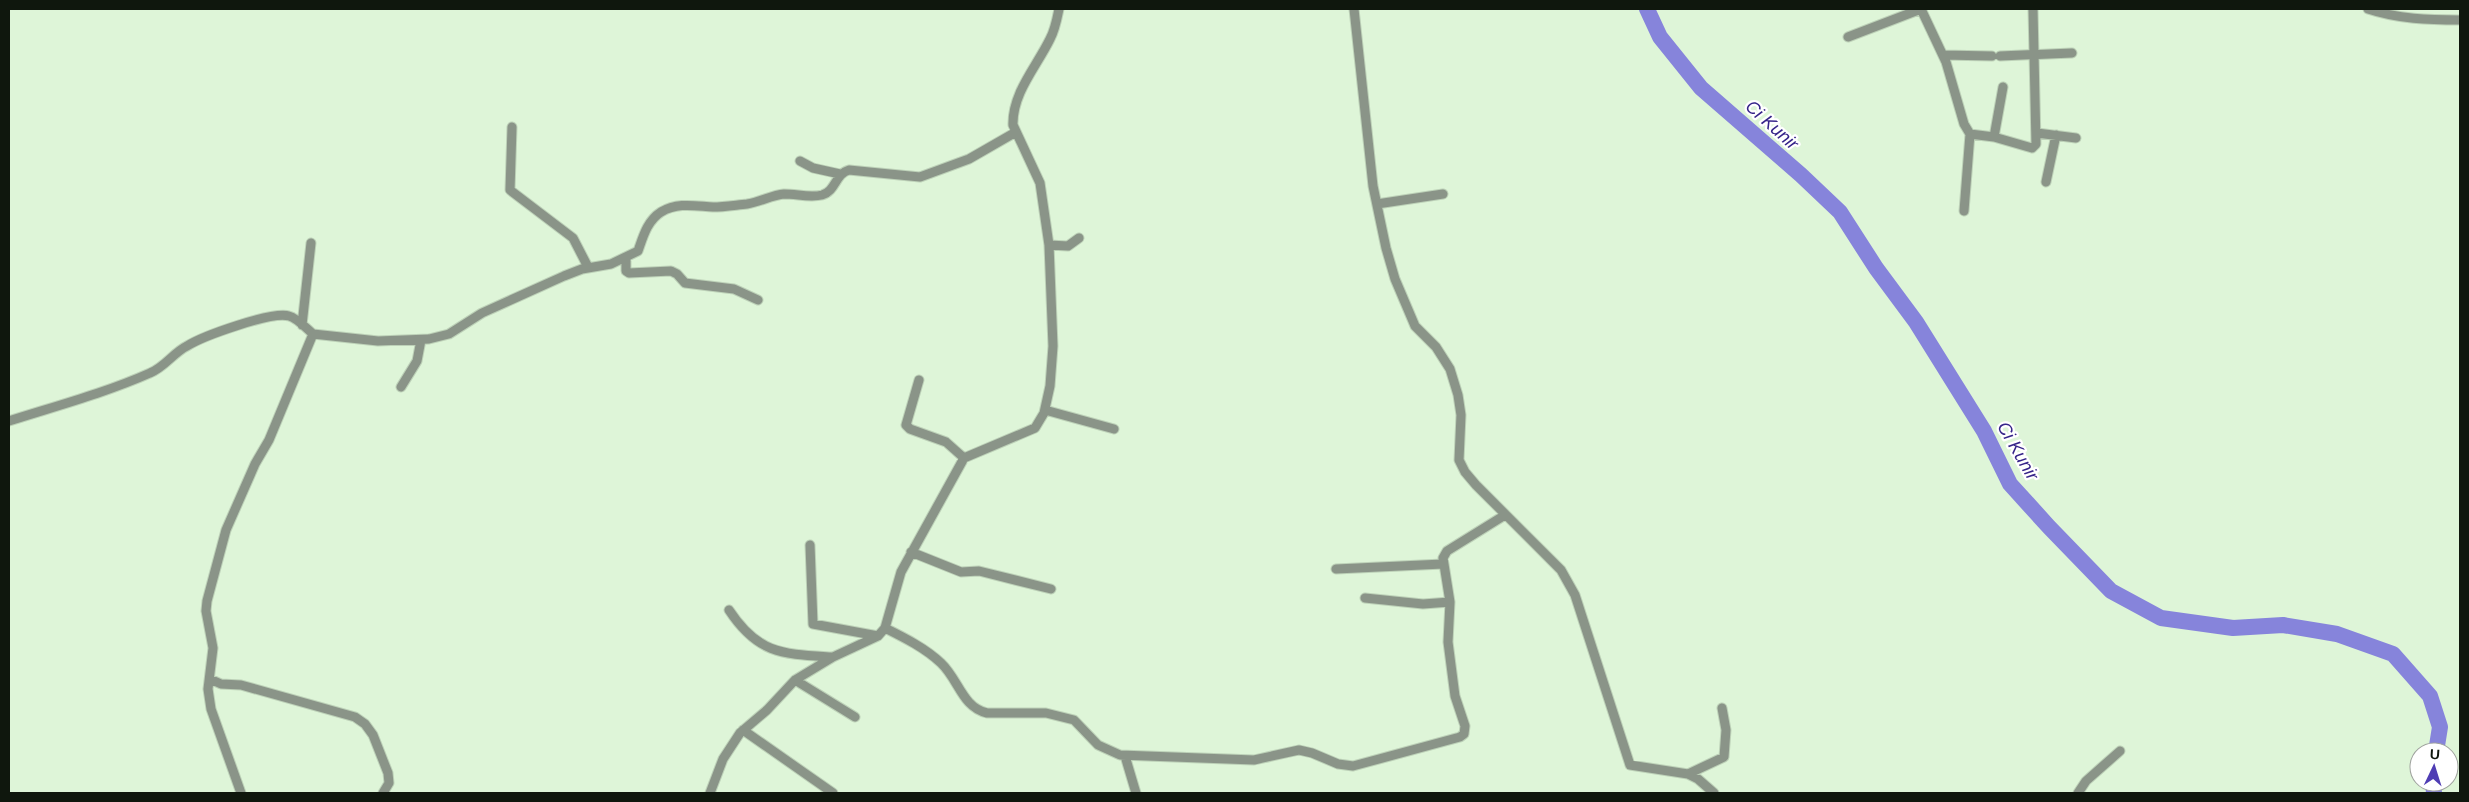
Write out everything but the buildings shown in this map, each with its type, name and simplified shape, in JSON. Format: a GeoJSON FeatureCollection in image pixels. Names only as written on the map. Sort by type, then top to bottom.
{"type":"FeatureCollection","features":[{"type":"Feature","properties":{"kind":"street"},"geometry":{"type":"LineString","coordinates":[[710,793],[723,759],[743,730],[766,710],[795,680],[833,657],[878,636],[885,628],[893,606],[896,585],[911,552],[964,458],[1035,428],[1045,410],[1050,386],[1053,346],[1049,246],[1040,183],[1016,132],[1013,117],[1034,66],[1050,40],[1059,9]]}},
{"type":"Feature","properties":{"kind":"street"},"geometry":{"type":"LineString","coordinates":[[1354,9],[1360,42],[1364,118],[1376,204],[1395,280],[1406,308],[1415,326],[1436,347],[1450,369],[1458,395],[1461,415],[1459,460],[1465,472],[1505,515],[1561,570],[1575,595],[1619,725],[1630,765],[1688,774],[1698,779],[1714,793]]}},
{"type":"Feature","properties":{"kind":"street"},"geometry":{"type":"LineString","coordinates":[[1848,37],[1921,9],[1942,55],[1964,124],[1970,134],[1964,211]]}},
{"type":"Feature","properties":{"kind":"street"},"geometry":{"type":"LineString","coordinates":[[1970,134],[1994,137],[2032,148],[2036,144],[2034,9]]}},
{"type":"Feature","properties":{"kind":"street"},"geometry":{"type":"LineString","coordinates":[[2368,9],[2383,14],[2425,20],[2460,20]]}},
{"type":"Feature","properties":{"kind":"street"},"geometry":{"type":"LineString","coordinates":[[1942,55],[1996,56],[2072,53]]}},
{"type":"Feature","properties":{"kind":"street"},"geometry":{"type":"LineString","coordinates":[[1994,137],[2003,88]]}},
{"type":"Feature","properties":{"kind":"street"},"geometry":{"type":"LineString","coordinates":[[512,127],[510,190],[573,238],[588,267]]}},
{"type":"Feature","properties":{"kind":"street"},"geometry":{"type":"LineString","coordinates":[[800,161],[813,168],[840,174],[852,170],[920,177],[969,159],[1016,132]]}},
{"type":"Feature","properties":{"kind":"street"},"geometry":{"type":"LineString","coordinates":[[2037,133],[2076,138]]}},
{"type":"Feature","properties":{"kind":"street"},"geometry":{"type":"LineString","coordinates":[[2046,182],[2056,135]]}},
{"type":"Feature","properties":{"kind":"street"},"geometry":{"type":"LineString","coordinates":[[9,421],[97,393],[150,373],[164,365],[187,345],[222,330],[281,315],[288,316],[313,334],[378,341],[421,340],[449,334],[482,313],[588,267],[611,264],[638,251],[644,234],[652,220],[660,213],[674,206],[715,207],[747,204],[786,194],[822,195],[830,192],[840,174]]}},
{"type":"Feature","properties":{"kind":"street"},"geometry":{"type":"LineString","coordinates":[[1376,204],[1443,194]]}},
{"type":"Feature","properties":{"kind":"street"},"geometry":{"type":"LineString","coordinates":[[1049,246],[1071,245],[1079,238]]}},
{"type":"Feature","properties":{"kind":"street"},"geometry":{"type":"LineString","coordinates":[[302,325],[311,243]]}},
{"type":"Feature","properties":{"kind":"street"},"geometry":{"type":"LineString","coordinates":[[626,257],[626,271],[629,274],[671,271],[677,274],[685,283],[734,289],[758,300]]}},
{"type":"Feature","properties":{"kind":"street"},"geometry":{"type":"LineString","coordinates":[[242,793],[211,709],[208,689],[213,648],[206,611],[207,601],[224,539],[243,490],[269,440],[313,334]]}},
{"type":"Feature","properties":{"kind":"street"},"geometry":{"type":"LineString","coordinates":[[401,387],[417,361],[421,340]]}},
{"type":"Feature","properties":{"kind":"street"},"geometry":{"type":"LineString","coordinates":[[919,380],[906,425],[946,442],[964,458]]}},
{"type":"Feature","properties":{"kind":"street"},"geometry":{"type":"LineString","coordinates":[[1045,410],[1114,429]]}},
{"type":"Feature","properties":{"kind":"street"},"geometry":{"type":"LineString","coordinates":[[885,628],[922,648],[943,664],[971,707],[987,713],[1046,713],[1074,720],[1098,745],[1108,752],[1125,756],[1254,760],[1299,750],[1312,753],[1338,764],[1353,766],[1462,736],[1465,728],[1455,696],[1448,642],[1450,602],[1443,564],[1444,555],[1447,551],[1505,515]]}},
{"type":"Feature","properties":{"kind":"street"},"geometry":{"type":"LineString","coordinates":[[810,545],[813,624],[878,636]]}},
{"type":"Feature","properties":{"kind":"street"},"geometry":{"type":"LineString","coordinates":[[911,552],[961,572],[979,571],[1051,589]]}},
{"type":"Feature","properties":{"kind":"street"},"geometry":{"type":"LineString","coordinates":[[1336,569],[1443,564]]}},
{"type":"Feature","properties":{"kind":"street"},"geometry":{"type":"LineString","coordinates":[[1365,598],[1423,604],[1450,602]]}},
{"type":"Feature","properties":{"kind":"street"},"geometry":{"type":"LineString","coordinates":[[729,610],[745,632],[768,648],[792,655],[833,657]]}},
{"type":"Feature","properties":{"kind":"street"},"geometry":{"type":"LineString","coordinates":[[210,679],[221,684],[241,684],[355,717],[365,724],[374,735],[388,773],[389,783],[383,793]]}},
{"type":"Feature","properties":{"kind":"street"},"geometry":{"type":"LineString","coordinates":[[795,680],[855,717]]}},
{"type":"Feature","properties":{"kind":"street"},"geometry":{"type":"LineString","coordinates":[[1688,774],[1724,757],[1726,730],[1722,708]]}},
{"type":"Feature","properties":{"kind":"street"},"geometry":{"type":"LineString","coordinates":[[743,730],[833,793]]}},
{"type":"Feature","properties":{"kind":"street"},"geometry":{"type":"LineString","coordinates":[[2078,793],[2086,781],[2120,750]]}},
{"type":"Feature","properties":{"kind":"street"},"geometry":{"type":"LineString","coordinates":[[1125,756],[1136,793]]}},
{"type":"Feature","properties":{"kind":"waterway","name":"Ci Kunir"},"geometry":{"type":"LineString","coordinates":[[1647,9],[1660,37],[1701,88],[1801,175],[1840,212],[1876,268],[1916,322],[1984,431],[2010,484],[2111,591],[2161,618],[2233,628],[2283,625],[2337,634],[2393,654],[2430,696],[2440,727],[2438,742]]}}]}
